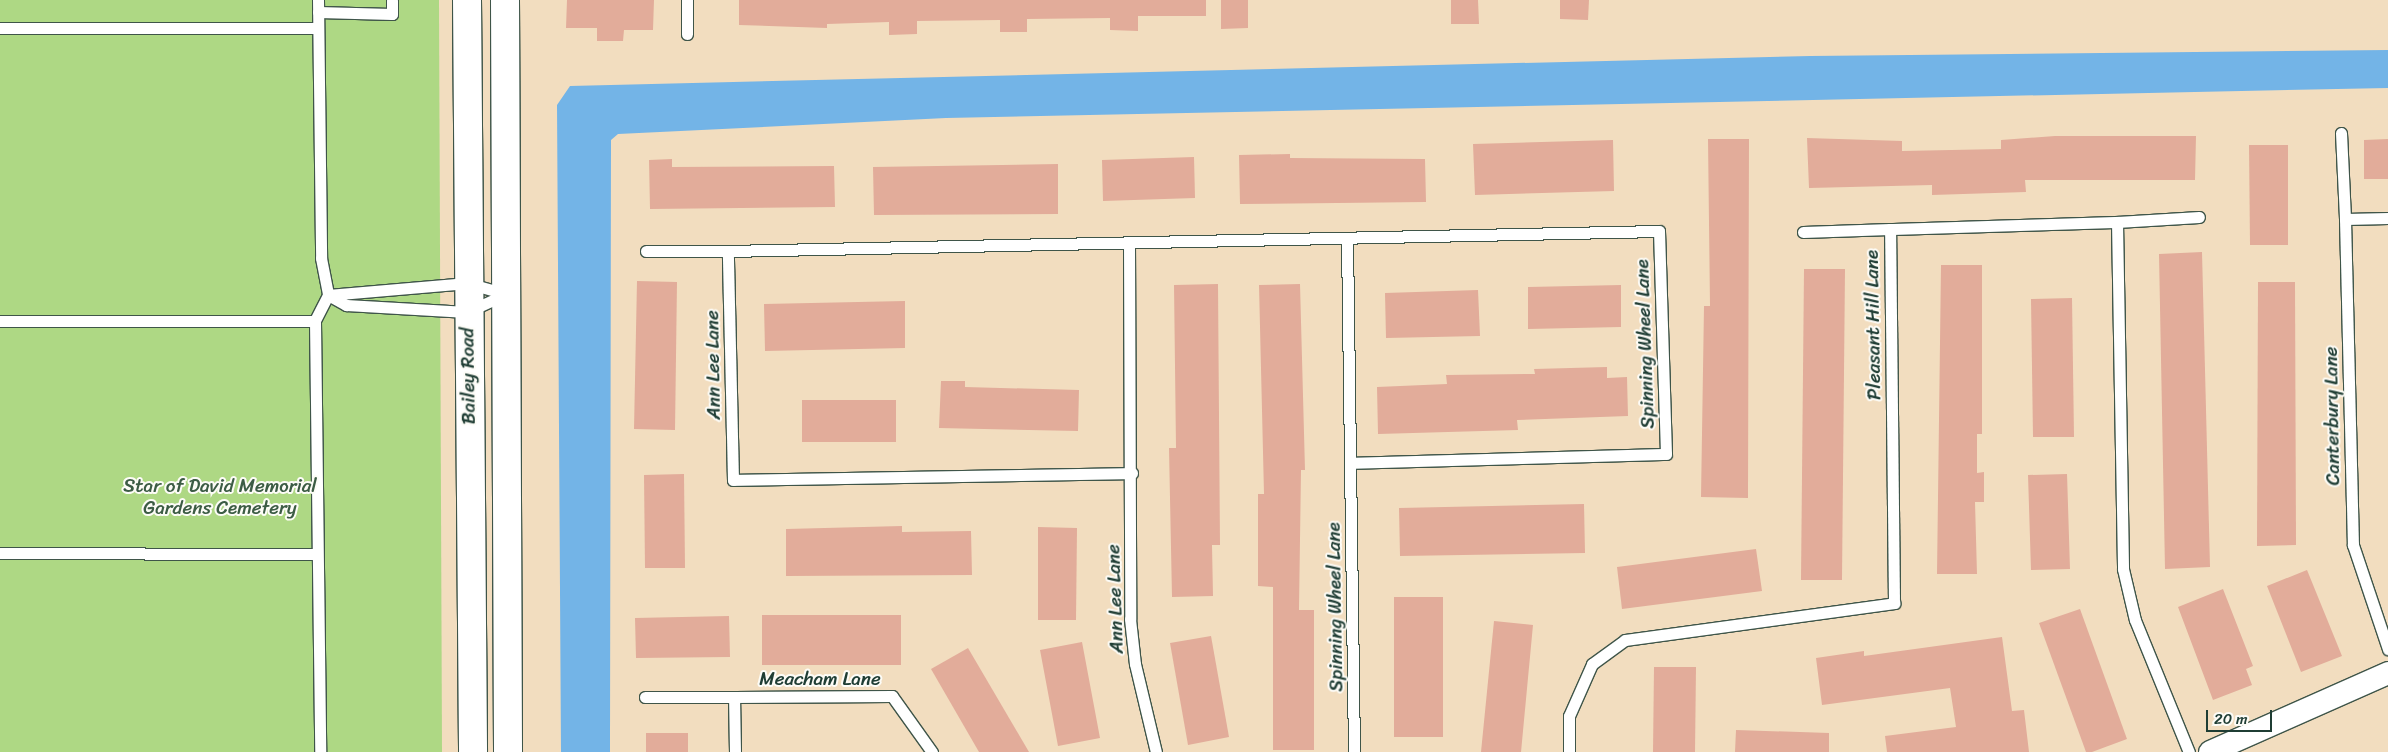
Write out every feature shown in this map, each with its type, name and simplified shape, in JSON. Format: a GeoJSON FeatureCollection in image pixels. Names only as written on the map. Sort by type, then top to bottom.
{"type":"FeatureCollection","features":[{"type":"Feature","properties":{"kind":"street","name":"Bailey Road"},"geometry":{"type":"LineString","coordinates":[[467,0],[467,312],[473,752]]}},
{"type":"Feature","properties":{"kind":"street","name":"Bailey Road"},"geometry":{"type":"LineString","coordinates":[[505,0],[508,752]]}},
{"type":"Feature","properties":{"kind":"street"},"geometry":{"type":"LineString","coordinates":[[2210,752],[2388,674]]}},
{"type":"Feature","properties":{"kind":"lane"},"geometry":{"type":"LineString","coordinates":[[318,0],[321,258],[328,295],[315,321],[320,752]]}},
{"type":"Feature","properties":{"kind":"lane"},"geometry":{"type":"LineString","coordinates":[[318,12],[392,14],[392,0]]}},
{"type":"Feature","properties":{"kind":"lane"},"geometry":{"type":"LineString","coordinates":[[687,0],[688,34]]}},
{"type":"Feature","properties":{"kind":"lane"},"geometry":{"type":"LineString","coordinates":[[0,28],[318,28]]}},
{"type":"Feature","properties":{"kind":"lane","name":"Canterbury Lane"},"geometry":{"type":"LineString","coordinates":[[2341,133],[2353,544],[2388,649]]}},
{"type":"Feature","properties":{"kind":"lane","name":"Pleasant Hill Lane"},"geometry":{"type":"LineString","coordinates":[[1569,752],[1568,716],[1592,664],[1625,640],[1894,603],[1890,229],[2199,218]]}},
{"type":"Feature","properties":{"kind":"lane"},"geometry":{"type":"LineString","coordinates":[[2344,220],[2388,218]]}},
{"type":"Feature","properties":{"kind":"lane"},"geometry":{"type":"LineString","coordinates":[[2117,222],[2123,569],[2135,620],[2189,752]]}},
{"type":"Feature","properties":{"kind":"lane"},"geometry":{"type":"LineString","coordinates":[[1803,232],[1890,229]]}},
{"type":"Feature","properties":{"kind":"lane","name":"Spinning Wheel Lane"},"geometry":{"type":"LineString","coordinates":[[1129,243],[1202,243],[1659,231],[1666,454],[1351,463]]}},
{"type":"Feature","properties":{"kind":"lane","name":"Spinning Wheel Lane"},"geometry":{"type":"LineString","coordinates":[[1347,239],[1354,752]]}},
{"type":"Feature","properties":{"kind":"lane"},"geometry":{"type":"LineString","coordinates":[[646,252],[728,252],[1129,243]]}},
{"type":"Feature","properties":{"kind":"lane","name":"Ann Lee Lane"},"geometry":{"type":"LineString","coordinates":[[1129,243],[1132,473],[1130,619],[1135,664],[1156,752]]}},
{"type":"Feature","properties":{"kind":"lane","name":"Ann Lee Lane"},"geometry":{"type":"LineString","coordinates":[[728,252],[732,480],[1132,473]]}},
{"type":"Feature","properties":{"kind":"lane"},"geometry":{"type":"LineString","coordinates":[[328,295],[467,283],[506,294]]}},
{"type":"Feature","properties":{"kind":"lane"},"geometry":{"type":"LineString","coordinates":[[328,295],[346,305],[467,312],[506,294]]}},
{"type":"Feature","properties":{"kind":"lane"},"geometry":{"type":"LineString","coordinates":[[0,321],[315,321]]}},
{"type":"Feature","properties":{"kind":"lane"},"geometry":{"type":"LineString","coordinates":[[0,553],[317,554]]}},
{"type":"Feature","properties":{"kind":"lane","name":"Meacham Lane"},"geometry":{"type":"LineString","coordinates":[[736,752],[734,697],[892,696],[932,752]]}},
{"type":"Feature","properties":{"kind":"lane"},"geometry":{"type":"LineString","coordinates":[[645,697],[734,697]]}},
{"type":"Feature","properties":{"kind":"green space","name":"Star of David Memorial Gardens Cemetery"},"geometry":{"type":"Polygon","coordinates":[[[0,0],[439,0],[442,752],[0,752],[0,0]]]}},
{"type":"Feature","properties":{"kind":"water"},"geometry":{"type":"Polygon","coordinates":[[[2388,50],[2388,88],[946,118],[618,134],[611,140],[610,752],[561,752],[557,105],[570,86],[1810,56],[2388,50]]]}},
{"type":"Feature","properties":{"kind":"building"},"geometry":{"type":"Polygon","coordinates":[[[567,0],[654,0],[653,30],[624,30],[623,41],[597,41],[597,28],[566,28],[567,0]]]}},
{"type":"Feature","properties":{"kind":"building"},"geometry":{"type":"Polygon","coordinates":[[[739,0],[1206,0],[1206,16],[1138,16],[1138,31],[1110,30],[1110,18],[1027,19],[1027,32],[1000,32],[1000,20],[917,21],[917,34],[889,35],[889,22],[827,24],[827,28],[739,25],[739,0]]]}},
{"type":"Feature","properties":{"kind":"building"},"geometry":{"type":"Polygon","coordinates":[[[1221,0],[1248,0],[1248,28],[1221,29],[1221,0]]]}},
{"type":"Feature","properties":{"kind":"building"},"geometry":{"type":"Polygon","coordinates":[[[1451,0],[1478,0],[1479,24],[1451,24],[1451,0]]]}},
{"type":"Feature","properties":{"kind":"building"},"geometry":{"type":"Polygon","coordinates":[[[1560,0],[1589,0],[1588,20],[1560,19],[1560,0]]]}},
{"type":"Feature","properties":{"kind":"building"},"geometry":{"type":"Polygon","coordinates":[[[2055,136],[2196,136],[2195,180],[2025,180],[2026,192],[1932,195],[1932,185],[1809,188],[1807,138],[1902,141],[1902,151],[2001,149],[2001,140],[2055,136]]]}},
{"type":"Feature","properties":{"kind":"building"},"geometry":{"type":"Polygon","coordinates":[[[1708,139],[1749,139],[1748,498],[1701,497],[1704,306],[1710,306],[1708,139]]]}},
{"type":"Feature","properties":{"kind":"building"},"geometry":{"type":"Polygon","coordinates":[[[2388,139],[2388,179],[2364,179],[2364,140],[2388,139]]]}},
{"type":"Feature","properties":{"kind":"building"},"geometry":{"type":"Polygon","coordinates":[[[1613,140],[1614,191],[1475,195],[1473,144],[1613,140]]]}},
{"type":"Feature","properties":{"kind":"building"},"geometry":{"type":"Polygon","coordinates":[[[2249,145],[2288,145],[2288,245],[2250,245],[2249,145]]]}},
{"type":"Feature","properties":{"kind":"building"},"geometry":{"type":"Polygon","coordinates":[[[1290,154],[1290,158],[1425,159],[1426,202],[1240,204],[1239,155],[1290,154]]]}},
{"type":"Feature","properties":{"kind":"building"},"geometry":{"type":"Polygon","coordinates":[[[1194,157],[1195,198],[1103,201],[1102,160],[1194,157]]]}},
{"type":"Feature","properties":{"kind":"building"},"geometry":{"type":"Polygon","coordinates":[[[672,159],[672,167],[834,166],[835,207],[650,209],[649,160],[672,159]]]}},
{"type":"Feature","properties":{"kind":"building"},"geometry":{"type":"Polygon","coordinates":[[[1058,164],[1058,214],[874,215],[873,167],[1058,164]]]}},
{"type":"Feature","properties":{"kind":"building"},"geometry":{"type":"Polygon","coordinates":[[[2202,252],[2210,567],[2165,569],[2159,254],[2202,252]]]}},
{"type":"Feature","properties":{"kind":"building"},"geometry":{"type":"Polygon","coordinates":[[[1941,265],[1982,265],[1982,434],[1977,434],[1977,473],[1984,472],[1984,502],[1975,502],[1977,574],[1937,574],[1941,265]]]}},
{"type":"Feature","properties":{"kind":"building"},"geometry":{"type":"Polygon","coordinates":[[[1804,269],[1845,269],[1842,580],[1801,580],[1804,269]]]}},
{"type":"Feature","properties":{"kind":"building"},"geometry":{"type":"Polygon","coordinates":[[[637,281],[677,282],[675,430],[634,429],[637,281]]]}},
{"type":"Feature","properties":{"kind":"building"},"geometry":{"type":"Polygon","coordinates":[[[2258,282],[2295,282],[2296,545],[2257,546],[2258,282]]]}},
{"type":"Feature","properties":{"kind":"building"},"geometry":{"type":"Polygon","coordinates":[[[1218,284],[1220,545],[1212,545],[1213,596],[1172,597],[1169,448],[1176,448],[1174,285],[1218,284]]]}},
{"type":"Feature","properties":{"kind":"building"},"geometry":{"type":"Polygon","coordinates":[[[1300,284],[1305,470],[1301,470],[1299,610],[1314,610],[1314,750],[1273,750],[1273,587],[1258,586],[1258,494],[1264,494],[1259,285],[1300,284]]]}},
{"type":"Feature","properties":{"kind":"building"},"geometry":{"type":"Polygon","coordinates":[[[1621,285],[1621,327],[1528,329],[1528,287],[1621,285]]]}},
{"type":"Feature","properties":{"kind":"building"},"geometry":{"type":"Polygon","coordinates":[[[1478,290],[1480,336],[1386,338],[1385,293],[1478,290]]]}},
{"type":"Feature","properties":{"kind":"building"},"geometry":{"type":"Polygon","coordinates":[[[2072,298],[2074,437],[2033,437],[2031,299],[2072,298]]]}},
{"type":"Feature","properties":{"kind":"building"},"geometry":{"type":"Polygon","coordinates":[[[905,301],[905,348],[765,351],[764,304],[905,301]]]}},
{"type":"Feature","properties":{"kind":"building"},"geometry":{"type":"Polygon","coordinates":[[[1607,367],[1607,378],[1627,377],[1628,416],[1517,420],[1518,430],[1378,434],[1377,387],[1447,384],[1446,375],[1535,374],[1534,369],[1607,367]]]}},
{"type":"Feature","properties":{"kind":"building"},"geometry":{"type":"Polygon","coordinates":[[[941,381],[965,381],[965,387],[1079,390],[1078,431],[939,428],[941,381]]]}},
{"type":"Feature","properties":{"kind":"building"},"geometry":{"type":"Polygon","coordinates":[[[802,400],[896,400],[896,442],[802,442],[802,400]]]}},
{"type":"Feature","properties":{"kind":"building"},"geometry":{"type":"Polygon","coordinates":[[[684,474],[685,568],[645,568],[644,475],[684,474]]]}},
{"type":"Feature","properties":{"kind":"building"},"geometry":{"type":"Polygon","coordinates":[[[2067,474],[2070,569],[2031,570],[2028,475],[2067,474]]]}},
{"type":"Feature","properties":{"kind":"building"},"geometry":{"type":"Polygon","coordinates":[[[1584,504],[1585,553],[1400,556],[1399,508],[1584,504]]]}},
{"type":"Feature","properties":{"kind":"building"},"geometry":{"type":"Polygon","coordinates":[[[902,526],[902,532],[971,531],[972,575],[786,576],[786,529],[902,526]]]}},
{"type":"Feature","properties":{"kind":"building"},"geometry":{"type":"Polygon","coordinates":[[[1038,527],[1077,528],[1076,620],[1038,620],[1038,527]]]}},
{"type":"Feature","properties":{"kind":"building"},"geometry":{"type":"Polygon","coordinates":[[[1756,549],[1762,591],[1622,609],[1617,567],[1756,549]]]}},
{"type":"Feature","properties":{"kind":"building"},"geometry":{"type":"Polygon","coordinates":[[[2307,570],[2342,656],[2301,672],[2267,586],[2307,570]]]}},
{"type":"Feature","properties":{"kind":"building"},"geometry":{"type":"Polygon","coordinates":[[[2223,589],[2253,666],[2246,669],[2252,685],[2213,700],[2178,607],[2223,589]]]}},
{"type":"Feature","properties":{"kind":"building"},"geometry":{"type":"Polygon","coordinates":[[[1394,597],[1443,597],[1443,737],[1394,737],[1394,597]]]}},
{"type":"Feature","properties":{"kind":"building"},"geometry":{"type":"Polygon","coordinates":[[[2080,609],[2127,739],[2092,752],[2086,752],[2039,623],[2080,609]]]}},
{"type":"Feature","properties":{"kind":"building"},"geometry":{"type":"Polygon","coordinates":[[[762,615],[901,615],[901,665],[762,665],[762,615]]]}},
{"type":"Feature","properties":{"kind":"building"},"geometry":{"type":"Polygon","coordinates":[[[729,616],[730,657],[636,658],[635,618],[729,616]]]}},
{"type":"Feature","properties":{"kind":"building"},"geometry":{"type":"Polygon","coordinates":[[[1494,621],[1533,625],[1521,752],[1481,752],[1494,621]]]}},
{"type":"Feature","properties":{"kind":"building"},"geometry":{"type":"Polygon","coordinates":[[[1211,636],[1229,737],[1188,745],[1170,643],[1211,636]]]}},
{"type":"Feature","properties":{"kind":"building"},"geometry":{"type":"Polygon","coordinates":[[[2002,637],[2012,711],[2024,710],[2029,752],[1887,752],[1885,736],[1956,727],[1950,688],[1822,705],[1816,658],[1864,651],[1864,656],[2002,637]]]}},
{"type":"Feature","properties":{"kind":"building"},"geometry":{"type":"Polygon","coordinates":[[[1082,642],[1100,738],[1058,746],[1040,650],[1082,642]]]}},
{"type":"Feature","properties":{"kind":"building"},"geometry":{"type":"Polygon","coordinates":[[[968,648],[1029,752],[979,752],[931,669],[968,648]]]}},
{"type":"Feature","properties":{"kind":"building"},"geometry":{"type":"Polygon","coordinates":[[[1654,667],[1696,667],[1695,752],[1653,752],[1654,667]]]}},
{"type":"Feature","properties":{"kind":"building"},"geometry":{"type":"Polygon","coordinates":[[[1736,730],[1829,733],[1829,752],[1735,752],[1736,730]]]}},
{"type":"Feature","properties":{"kind":"building"},"geometry":{"type":"Polygon","coordinates":[[[646,733],[688,733],[688,752],[646,752],[646,733]]]}}]}
